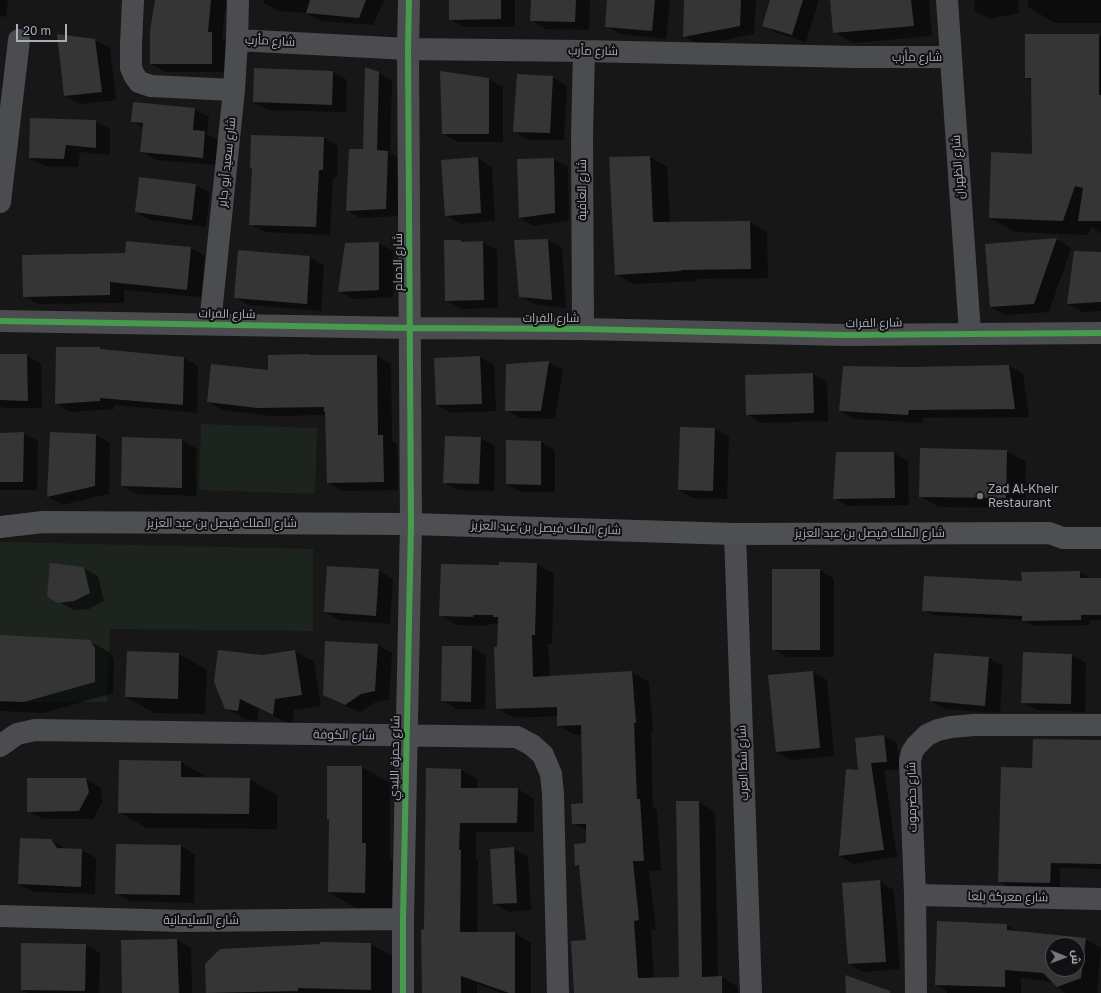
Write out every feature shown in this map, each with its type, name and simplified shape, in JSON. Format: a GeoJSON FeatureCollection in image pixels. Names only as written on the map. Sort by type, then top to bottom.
{"type":"FeatureCollection","features":[{"type":"Feature","properties":{"kind":"main road","name":"شارع الملك فيصل بن عبد العزيز"},"geometry":{"type":"LineString","coordinates":[[0,514],[43,522]]}},
{"type":"Feature","properties":{"kind":"main road","name":"شارع الملك فيصل بن عبد العزيز"},"geometry":{"type":"LineString","coordinates":[[0,527],[43,522],[411,524],[735,534],[1049,533],[1063,538],[1101,538]]}},
{"type":"Feature","properties":{"kind":"main road","name":"شارع الملك فيصل بن عبد العزيز"},"geometry":{"type":"LineString","coordinates":[[1049,533],[1062,527],[1101,524]]}},
{"type":"Feature","properties":{"kind":"street"},"geometry":{"type":"LineString","coordinates":[[133,0],[130,45],[131,68],[139,82],[152,86],[234,90]]}},
{"type":"Feature","properties":{"kind":"street","name":"شارع سعيد أبو جابر"},"geometry":{"type":"LineString","coordinates":[[210,324],[234,90],[238,0]]}},
{"type":"Feature","properties":{"kind":"street","name":"شارع الدمام"},"geometry":{"type":"LineString","coordinates":[[409,0],[411,524]]}},
{"type":"Feature","properties":{"kind":"street","name":"شارع الظهران"},"geometry":{"type":"LineString","coordinates":[[947,0],[970,333]]}},
{"type":"Feature","properties":{"kind":"street"},"geometry":{"type":"LineString","coordinates":[[0,202],[19,40]]}},
{"type":"Feature","properties":{"kind":"street","name":"شارع مأرب"},"geometry":{"type":"LineString","coordinates":[[237,40],[408,49],[856,57],[950,57]]}},
{"type":"Feature","properties":{"kind":"street","name":"شارع العافية"},"geometry":{"type":"LineString","coordinates":[[583,329],[582,136],[584,51]]}},
{"type":"Feature","properties":{"kind":"street","name":"شارع الفرات"},"geometry":{"type":"LineString","coordinates":[[0,321],[410,328],[583,329],[844,335],[1101,333]]}},
{"type":"Feature","properties":{"kind":"street","name":"شارع حمزة اللبدي"},"geometry":{"type":"LineString","coordinates":[[403,993],[403,919],[411,524]]}},
{"type":"Feature","properties":{"kind":"street","name":"شارع شط العرب"},"geometry":{"type":"LineString","coordinates":[[735,534],[751,993]]}},
{"type":"Feature","properties":{"kind":"street","name":"شارع حضرموت"},"geometry":{"type":"LineString","coordinates":[[916,993],[915,895],[910,761],[912,752],[916,746],[924,738],[938,730],[951,727],[974,725],[1101,725]]}},
{"type":"Feature","properties":{"kind":"street","name":"شارع الكوفة"},"geometry":{"type":"LineString","coordinates":[[0,746],[17,734],[35,730],[517,737],[532,744],[543,755],[551,774],[553,794],[558,993]]}},
{"type":"Feature","properties":{"kind":"street","name":"شارع معركة بلعا"},"geometry":{"type":"LineString","coordinates":[[915,895],[1101,899]]}},
{"type":"Feature","properties":{"kind":"street","name":"شارع السليمانية"},"geometry":{"type":"LineString","coordinates":[[0,916],[183,921],[403,919]]}},
{"type":"Feature","properties":{"kind":"shaded area"},"geometry":{"type":"Polygon","coordinates":[[[201,424],[317,428],[315,494],[199,490],[201,424]]]}},
{"type":"Feature","properties":{"kind":"shaded area"},"geometry":{"type":"Polygon","coordinates":[[[0,542],[313,549],[313,631],[110,629],[107,702],[0,702],[0,542]]]}},
{"type":"Feature","properties":{"kind":"building"},"geometry":{"type":"Polygon","coordinates":[[[155,0],[211,0],[208,32],[212,32],[212,64],[150,64],[150,31],[155,0]]]}},
{"type":"Feature","properties":{"kind":"building"},"geometry":{"type":"Polygon","coordinates":[[[310,0],[366,0],[359,18],[306,13],[310,0]]]}},
{"type":"Feature","properties":{"kind":"building"},"geometry":{"type":"Polygon","coordinates":[[[449,0],[501,0],[501,19],[449,20],[449,0]]]}},
{"type":"Feature","properties":{"kind":"building"},"geometry":{"type":"Polygon","coordinates":[[[531,0],[576,0],[575,22],[530,21],[531,0]]]}},
{"type":"Feature","properties":{"kind":"building"},"geometry":{"type":"Polygon","coordinates":[[[607,0],[655,0],[652,31],[605,27],[607,0]]]}},
{"type":"Feature","properties":{"kind":"building"},"geometry":{"type":"Polygon","coordinates":[[[684,0],[741,0],[740,26],[683,37],[684,0]]]}},
{"type":"Feature","properties":{"kind":"building"},"geometry":{"type":"Polygon","coordinates":[[[770,0],[803,0],[792,35],[762,26],[770,0]]]}},
{"type":"Feature","properties":{"kind":"building"},"geometry":{"type":"Polygon","coordinates":[[[830,0],[911,0],[914,26],[833,33],[830,0]]]}},
{"type":"Feature","properties":{"kind":"building"},"geometry":{"type":"Polygon","coordinates":[[[57,34],[95,39],[102,92],[64,96],[57,34]]]}},
{"type":"Feature","properties":{"kind":"building"},"geometry":{"type":"Polygon","coordinates":[[[1025,34],[1099,34],[1099,95],[1101,95],[1101,221],[1078,221],[1083,188],[1075,186],[1063,221],[989,218],[991,152],[1032,154],[1031,78],[1025,78],[1025,34]]]}},
{"type":"Feature","properties":{"kind":"building"},"geometry":{"type":"Polygon","coordinates":[[[365,67],[379,72],[377,150],[388,151],[386,209],[346,211],[349,149],[363,149],[365,67]]]}},
{"type":"Feature","properties":{"kind":"building"},"geometry":{"type":"Polygon","coordinates":[[[254,68],[333,71],[332,105],[253,102],[254,68]]]}},
{"type":"Feature","properties":{"kind":"building"},"geometry":{"type":"Polygon","coordinates":[[[440,71],[489,78],[489,134],[442,134],[440,71]]]}},
{"type":"Feature","properties":{"kind":"building"},"geometry":{"type":"Polygon","coordinates":[[[517,74],[553,76],[550,133],[513,132],[517,74]]]}},
{"type":"Feature","properties":{"kind":"building"},"geometry":{"type":"Polygon","coordinates":[[[133,102],[195,108],[193,130],[205,131],[203,158],[140,152],[143,123],[131,122],[133,102]]]}},
{"type":"Feature","properties":{"kind":"building"},"geometry":{"type":"Polygon","coordinates":[[[30,118],[96,120],[96,148],[66,145],[64,159],[29,158],[30,118]]]}},
{"type":"Feature","properties":{"kind":"building"},"geometry":{"type":"Polygon","coordinates":[[[251,135],[324,137],[323,170],[319,170],[316,227],[249,225],[252,168],[250,168],[251,135]]]}},
{"type":"Feature","properties":{"kind":"building"},"geometry":{"type":"Polygon","coordinates":[[[650,156],[653,222],[750,221],[751,269],[681,270],[615,275],[609,157],[650,156]]]}},
{"type":"Feature","properties":{"kind":"building"},"geometry":{"type":"Polygon","coordinates":[[[478,157],[481,213],[445,216],[441,160],[478,157]]]}},
{"type":"Feature","properties":{"kind":"building"},"geometry":{"type":"Polygon","coordinates":[[[554,158],[555,213],[519,218],[517,159],[554,158]]]}},
{"type":"Feature","properties":{"kind":"building"},"geometry":{"type":"Polygon","coordinates":[[[139,177],[196,184],[192,220],[135,212],[139,177]]]}},
{"type":"Feature","properties":{"kind":"building"},"geometry":{"type":"Polygon","coordinates":[[[1057,238],[1034,304],[990,307],[985,244],[1057,238]]]}},
{"type":"Feature","properties":{"kind":"building"},"geometry":{"type":"Polygon","coordinates":[[[548,239],[552,300],[519,297],[514,240],[548,239]]]}},
{"type":"Feature","properties":{"kind":"building"},"geometry":{"type":"Polygon","coordinates":[[[444,240],[461,240],[461,242],[483,241],[484,300],[445,301],[444,240]]]}},
{"type":"Feature","properties":{"kind":"building"},"geometry":{"type":"Polygon","coordinates":[[[126,241],[191,247],[187,290],[110,282],[110,295],[23,297],[22,255],[125,253],[126,241]]]}},
{"type":"Feature","properties":{"kind":"building"},"geometry":{"type":"Polygon","coordinates":[[[379,242],[379,290],[338,292],[345,243],[379,242]]]}},
{"type":"Feature","properties":{"kind":"building"},"geometry":{"type":"Polygon","coordinates":[[[238,250],[310,256],[307,304],[234,298],[238,250]]]}},
{"type":"Feature","properties":{"kind":"building"},"geometry":{"type":"Polygon","coordinates":[[[1074,251],[1101,252],[1101,302],[1067,304],[1074,251]]]}},
{"type":"Feature","properties":{"kind":"building"},"geometry":{"type":"Polygon","coordinates":[[[56,347],[100,347],[100,349],[184,357],[183,405],[100,398],[100,401],[55,404],[56,347]]]}},
{"type":"Feature","properties":{"kind":"building"},"geometry":{"type":"Polygon","coordinates":[[[0,354],[27,354],[28,401],[0,400],[0,354]]]}},
{"type":"Feature","properties":{"kind":"building"},"geometry":{"type":"Polygon","coordinates":[[[268,355],[377,355],[378,435],[383,435],[384,482],[327,483],[324,407],[257,408],[207,402],[211,364],[268,370],[268,355]]]}},
{"type":"Feature","properties":{"kind":"building"},"geometry":{"type":"Polygon","coordinates":[[[480,356],[482,404],[436,405],[434,358],[480,356]]]}},
{"type":"Feature","properties":{"kind":"building"},"geometry":{"type":"Polygon","coordinates":[[[549,361],[541,411],[505,411],[506,364],[549,361]]]}},
{"type":"Feature","properties":{"kind":"building"},"geometry":{"type":"Polygon","coordinates":[[[1009,365],[1015,409],[909,410],[908,415],[839,411],[843,366],[911,367],[1009,365]]]}},
{"type":"Feature","properties":{"kind":"building"},"geometry":{"type":"Polygon","coordinates":[[[813,373],[814,413],[746,415],[745,375],[813,373]]]}},
{"type":"Feature","properties":{"kind":"building"},"geometry":{"type":"Polygon","coordinates":[[[680,427],[715,428],[713,491],[678,490],[680,427]]]}},
{"type":"Feature","properties":{"kind":"building"},"geometry":{"type":"Polygon","coordinates":[[[24,432],[23,482],[0,482],[0,433],[24,432]]]}},
{"type":"Feature","properties":{"kind":"building"},"geometry":{"type":"Polygon","coordinates":[[[50,432],[96,434],[95,486],[47,497],[50,432]]]}},
{"type":"Feature","properties":{"kind":"building"},"geometry":{"type":"Polygon","coordinates":[[[445,436],[481,437],[479,484],[443,483],[445,436]]]}},
{"type":"Feature","properties":{"kind":"building"},"geometry":{"type":"Polygon","coordinates":[[[122,437],[182,439],[182,488],[121,486],[122,437]]]}},
{"type":"Feature","properties":{"kind":"building"},"geometry":{"type":"Polygon","coordinates":[[[506,440],[541,441],[541,485],[506,484],[506,440]]]}},
{"type":"Feature","properties":{"kind":"building"},"geometry":{"type":"Polygon","coordinates":[[[920,448],[1007,450],[1006,498],[919,497],[920,448]]]}},
{"type":"Feature","properties":{"kind":"building"},"geometry":{"type":"Polygon","coordinates":[[[836,452],[894,452],[895,498],[833,499],[836,452]]]}},
{"type":"Feature","properties":{"kind":"building"},"geometry":{"type":"Polygon","coordinates":[[[499,562],[537,563],[535,635],[532,635],[533,677],[632,671],[636,723],[634,723],[637,799],[640,799],[644,861],[633,861],[639,920],[634,921],[638,978],[679,977],[676,801],[699,801],[702,977],[722,976],[722,993],[574,993],[571,941],[586,940],[579,865],[575,866],[574,844],[586,843],[586,824],[572,824],[571,804],[583,803],[581,725],[557,726],[557,707],[496,709],[494,647],[497,647],[498,617],[493,617],[493,615],[473,615],[473,617],[439,616],[441,564],[499,565],[499,562]]]}},
{"type":"Feature","properties":{"kind":"building"},"geometry":{"type":"Polygon","coordinates":[[[50,563],[84,567],[90,593],[74,601],[58,603],[47,597],[50,563]]]}},
{"type":"Feature","properties":{"kind":"building"},"geometry":{"type":"Polygon","coordinates":[[[327,566],[379,569],[376,616],[324,612],[327,566]]]}},
{"type":"Feature","properties":{"kind":"building"},"geometry":{"type":"Polygon","coordinates":[[[772,569],[820,569],[820,650],[772,650],[772,569]]]}},
{"type":"Feature","properties":{"kind":"building"},"geometry":{"type":"Polygon","coordinates":[[[1080,571],[1080,578],[1101,578],[1101,615],[1081,615],[1081,620],[1022,621],[1022,616],[922,611],[924,576],[1022,581],[1021,572],[1080,571]]]}},
{"type":"Feature","properties":{"kind":"building"},"geometry":{"type":"Polygon","coordinates":[[[0,635],[90,640],[95,648],[95,682],[24,702],[0,701],[0,635]]]}},
{"type":"Feature","properties":{"kind":"building"},"geometry":{"type":"Polygon","coordinates":[[[325,641],[378,644],[375,691],[361,694],[345,705],[323,695],[325,641]]]}},
{"type":"Feature","properties":{"kind":"building"},"geometry":{"type":"Polygon","coordinates":[[[442,646],[472,646],[471,702],[441,701],[442,646]]]}},
{"type":"Feature","properties":{"kind":"building"},"geometry":{"type":"Polygon","coordinates":[[[218,650],[262,655],[295,650],[302,695],[275,699],[273,715],[240,699],[238,711],[225,709],[214,682],[218,650]]]}},
{"type":"Feature","properties":{"kind":"building"},"geometry":{"type":"Polygon","coordinates":[[[127,651],[179,653],[178,699],[125,697],[127,651]]]}},
{"type":"Feature","properties":{"kind":"building"},"geometry":{"type":"Polygon","coordinates":[[[1023,652],[1072,654],[1071,704],[1021,703],[1023,652]]]}},
{"type":"Feature","properties":{"kind":"building"},"geometry":{"type":"Polygon","coordinates":[[[934,653],[989,657],[985,706],[930,701],[934,653]]]}},
{"type":"Feature","properties":{"kind":"building"},"geometry":{"type":"Polygon","coordinates":[[[813,671],[820,748],[776,752],[768,675],[813,671]]]}},
{"type":"Feature","properties":{"kind":"building"},"geometry":{"type":"Polygon","coordinates":[[[884,735],[887,762],[871,763],[884,850],[839,856],[846,769],[858,770],[855,738],[884,735]]]}},
{"type":"Feature","properties":{"kind":"building"},"geometry":{"type":"Polygon","coordinates":[[[1033,739],[1101,740],[1101,864],[1051,863],[1050,883],[998,882],[1001,767],[1032,768],[1033,739]]]}},
{"type":"Feature","properties":{"kind":"building"},"geometry":{"type":"Polygon","coordinates":[[[119,760],[181,761],[181,777],[250,778],[249,814],[118,813],[119,760]]]}},
{"type":"Feature","properties":{"kind":"building"},"geometry":{"type":"Polygon","coordinates":[[[327,766],[362,766],[362,843],[366,843],[365,893],[328,892],[329,819],[327,819],[327,766]]]}},
{"type":"Feature","properties":{"kind":"building"},"geometry":{"type":"Polygon","coordinates":[[[426,768],[461,769],[461,788],[518,788],[517,823],[460,823],[459,850],[461,850],[460,932],[515,932],[515,993],[509,993],[461,976],[461,993],[422,993],[421,930],[424,929],[426,768]]]}},
{"type":"Feature","properties":{"kind":"building"},"geometry":{"type":"Polygon","coordinates":[[[27,778],[86,778],[89,792],[79,811],[27,812],[27,778]]]}},
{"type":"Feature","properties":{"kind":"building"},"geometry":{"type":"Polygon","coordinates":[[[20,838],[51,839],[57,848],[82,849],[81,887],[18,884],[20,838]]]}},
{"type":"Feature","properties":{"kind":"building"},"geometry":{"type":"Polygon","coordinates":[[[116,844],[181,845],[180,895],[115,894],[116,844]]]}},
{"type":"Feature","properties":{"kind":"building"},"geometry":{"type":"Polygon","coordinates":[[[514,847],[517,903],[493,904],[490,849],[514,847]]]}},
{"type":"Feature","properties":{"kind":"building"},"geometry":{"type":"Polygon","coordinates":[[[880,880],[886,962],[848,964],[842,883],[880,880]]]}},
{"type":"Feature","properties":{"kind":"building"},"geometry":{"type":"Polygon","coordinates":[[[937,921],[1007,924],[1007,930],[1076,937],[1045,937],[1045,975],[1043,973],[1005,970],[1005,987],[935,985],[937,921]]]}},
{"type":"Feature","properties":{"kind":"building"},"geometry":{"type":"Polygon","coordinates":[[[177,939],[179,993],[122,993],[121,940],[177,939]]]}},
{"type":"Feature","properties":{"kind":"building"},"geometry":{"type":"Polygon","coordinates":[[[320,942],[371,943],[371,990],[298,988],[298,991],[206,993],[205,964],[220,949],[320,944],[320,942]]]}},
{"type":"Feature","properties":{"kind":"building"},"geometry":{"type":"Polygon","coordinates":[[[21,943],[86,944],[85,991],[21,990],[21,943]]]}},
{"type":"Feature","properties":{"kind":"building"},"geometry":{"type":"Polygon","coordinates":[[[845,975],[890,991],[890,993],[846,993],[845,975]]]}},
{"type":"Feature","properties":{"kind":"building"},"geometry":{"type":"Polygon","coordinates":[[[1047,977],[1081,977],[1081,978],[1057,987],[1047,977]]]}},
{"type":"Feature","properties":{"kind":"cycle path"},"geometry":{"type":"LineString","coordinates":[[403,993],[403,919],[411,524],[409,0]]}},
{"type":"Feature","properties":{"kind":"cycle path"},"geometry":{"type":"LineString","coordinates":[[0,321],[410,328],[583,329],[844,335],[1101,333]]}},
{"type":"Feature","properties":{"kind":"place","name":"Zad Al-Kheir Restaurant"},"geometry":{"type":"Point","coordinates":[980,496]}}]}
